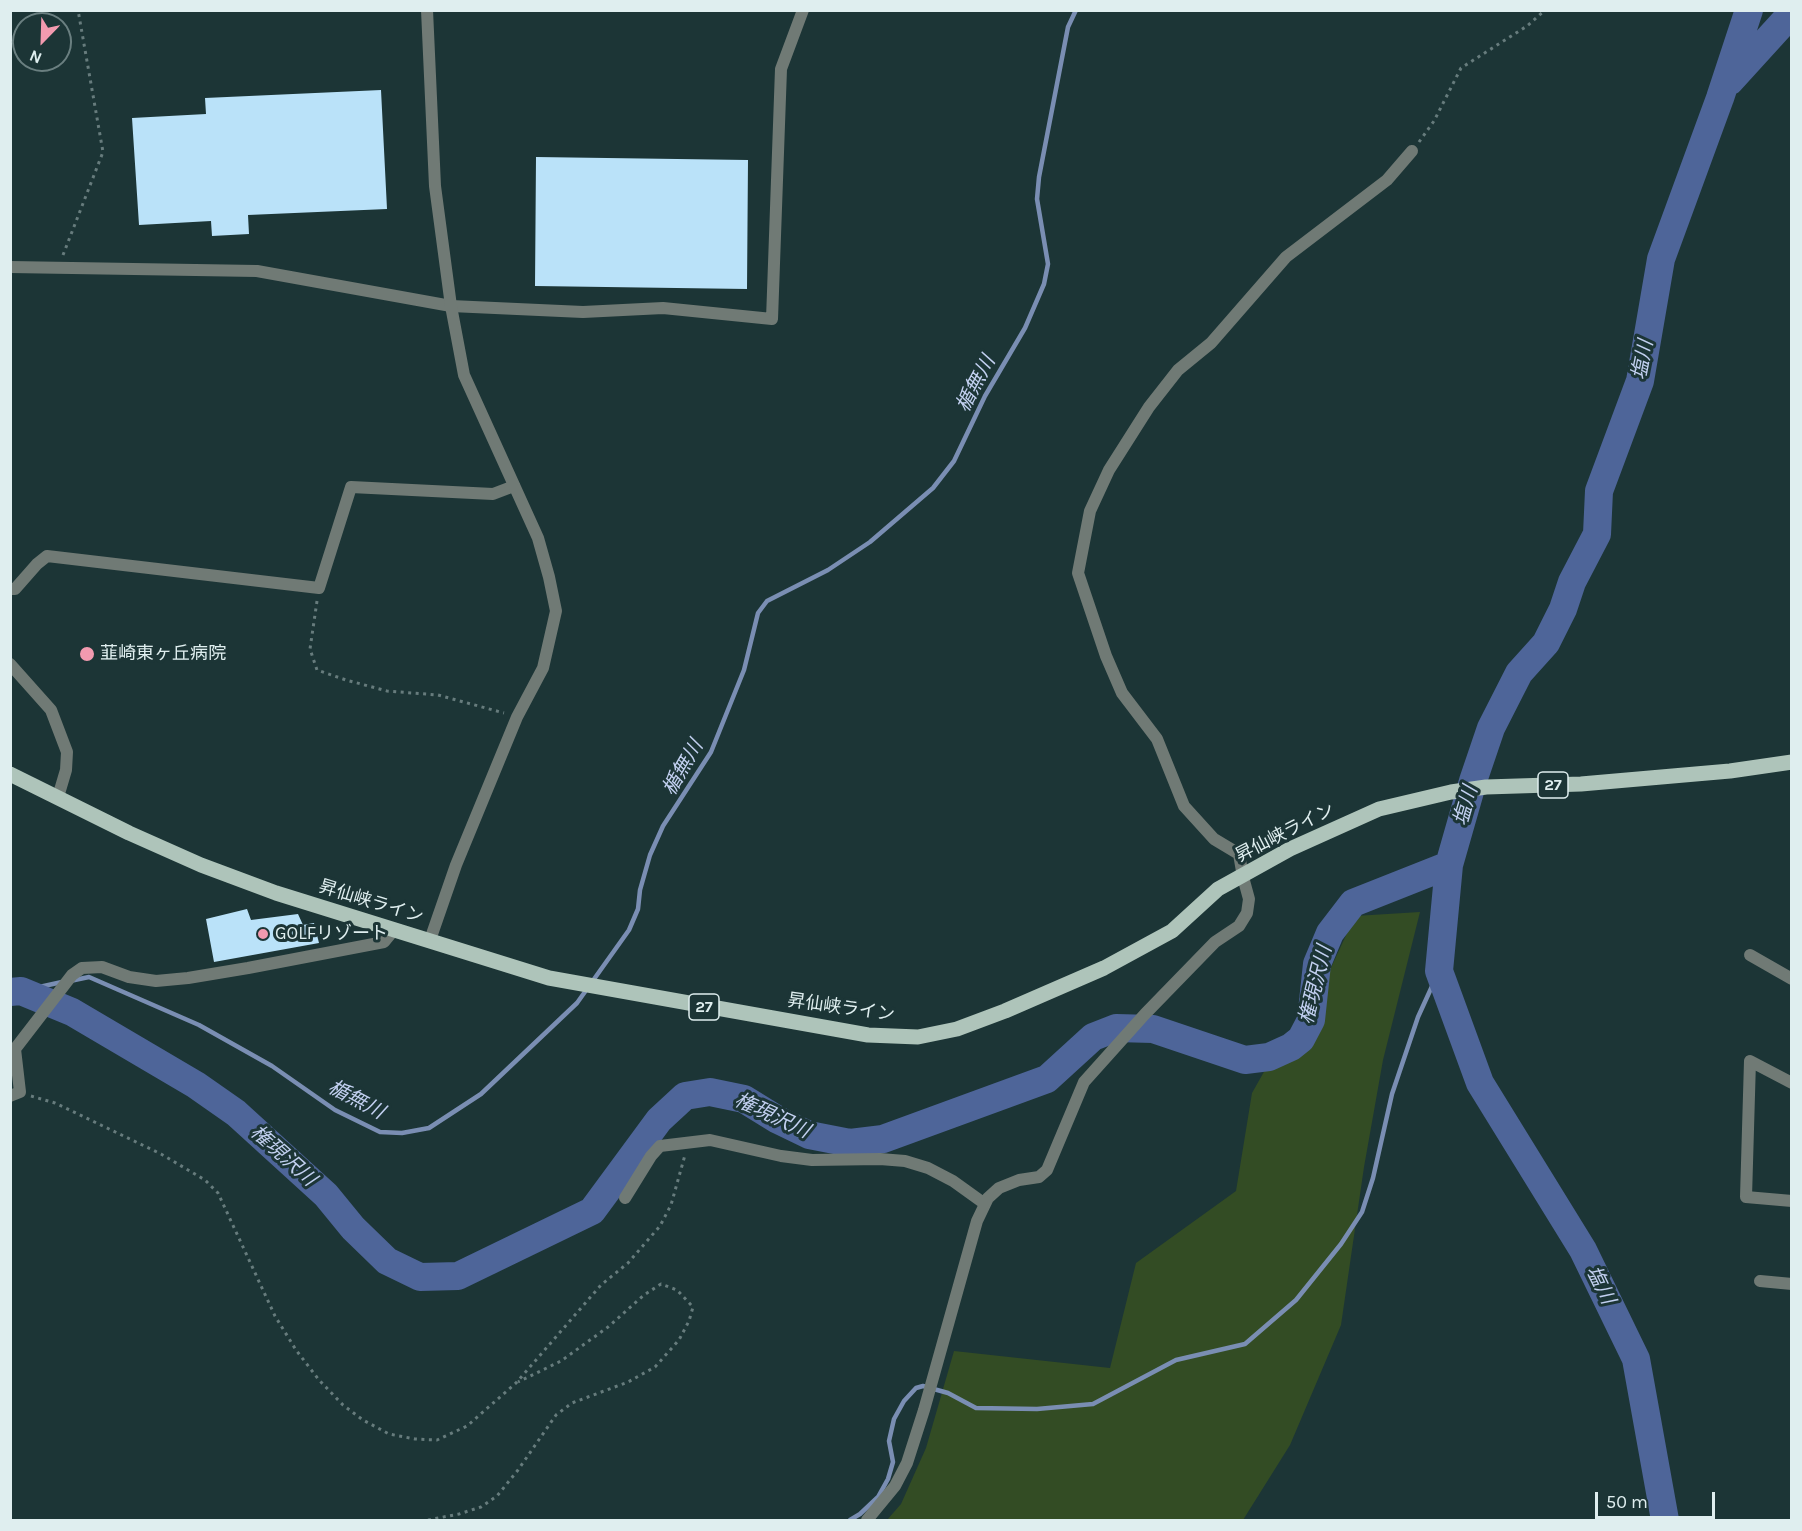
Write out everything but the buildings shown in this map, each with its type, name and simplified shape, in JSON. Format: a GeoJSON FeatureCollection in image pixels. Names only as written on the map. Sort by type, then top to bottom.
{"type":"FeatureCollection","features":[{"type":"Feature","properties":{"kind":"main road","name":"昇仙峡ライン"},"geometry":{"type":"LineString","coordinates":[[10,774],[129,833],[201,865],[276,893],[393,931],[430,940],[549,978],[868,1035],[918,1037],[957,1029],[1104,968],[1172,931],[1218,889],[1290,849],[1379,809],[1451,792],[1486,788],[1581,784],[1730,771],[1791,762]]}},
{"type":"Feature","properties":{"kind":"street"},"geometry":{"type":"LineString","coordinates":[[427,10],[435,186],[451,306],[464,375],[538,538],[556,611],[543,668],[517,717],[456,865],[430,940]]}},
{"type":"Feature","properties":{"kind":"street"},"geometry":{"type":"LineString","coordinates":[[10,267],[257,271],[451,306],[583,312],[663,308],[772,320],[781,69],[804,10]]}},
{"type":"Feature","properties":{"kind":"street"},"geometry":{"type":"LineString","coordinates":[[867,1521],[895,1486],[907,1463],[977,1221],[988,1198],[999,1188],[1019,1180],[1040,1176],[1047,1170],[1084,1082],[1145,1014],[1215,942],[1239,926],[1246,913],[1249,899],[1239,854],[1214,839],[1184,806],[1157,739],[1122,693],[1106,656],[1078,573],[1090,511],[1120,452],[1149,407],[1179,370],[1211,343],[1286,258],[1387,180],[1412,151]]}},
{"type":"Feature","properties":{"kind":"street"},"geometry":{"type":"LineString","coordinates":[[10,589],[15,589],[47,556],[319,588],[351,487],[493,494],[514,486]]}},
{"type":"Feature","properties":{"kind":"street"},"geometry":{"type":"LineString","coordinates":[[10,664],[51,710],[67,752],[66,770],[58,797]]}},
{"type":"Feature","properties":{"kind":"street"},"geometry":{"type":"LineString","coordinates":[[15,1094],[15,1049],[72,975],[82,968],[102,968],[129,977],[156,981],[188,978],[384,942],[393,931]]}},
{"type":"Feature","properties":{"kind":"street"},"geometry":{"type":"LineString","coordinates":[[1750,955],[1791,979]]}},
{"type":"Feature","properties":{"kind":"street"},"geometry":{"type":"LineString","coordinates":[[1791,1083],[1750,1061],[1746,1197],[1791,1201]]}},
{"type":"Feature","properties":{"kind":"street"},"geometry":{"type":"LineString","coordinates":[[625,1198],[651,1156],[660,1146],[710,1140],[781,1156],[812,1160],[905,1161],[928,1168],[985,1204]]}},
{"type":"Feature","properties":{"kind":"street"},"geometry":{"type":"LineString","coordinates":[[1760,1281],[1791,1284]]}},
{"type":"Feature","properties":{"kind":"path"},"geometry":{"type":"LineString","coordinates":[[58,268],[103,152],[78,10]]}},
{"type":"Feature","properties":{"kind":"path"},"geometry":{"type":"LineString","coordinates":[[1412,151],[1434,121],[1461,68],[1527,26],[1545,10]]}},
{"type":"Feature","properties":{"kind":"path"},"geometry":{"type":"LineString","coordinates":[[319,588],[310,649],[317,670],[387,691],[438,694],[517,717]]}},
{"type":"Feature","properties":{"kind":"path"},"geometry":{"type":"LineString","coordinates":[[15,1094],[55,1103],[161,1154],[206,1180],[218,1193],[275,1316],[296,1350],[343,1405],[363,1420],[388,1434],[416,1439],[437,1440],[467,1426],[516,1383],[601,1285],[628,1263],[660,1226],[670,1205],[688,1142]]}},
{"type":"Feature","properties":{"kind":"path"},"geometry":{"type":"LineString","coordinates":[[428,1521],[481,1507],[497,1496],[518,1470],[555,1415],[572,1403],[628,1383],[656,1367],[679,1340],[693,1307],[677,1290],[661,1284],[561,1361],[516,1383]]}},
{"type":"Feature","properties":{"kind":"green space"},"geometry":{"type":"Polygon","coordinates":[[[1420,912],[1383,1060],[1364,1167],[1341,1325],[1290,1445],[1243,1520],[887,1520],[901,1504],[926,1448],[954,1351],[1110,1368],[1136,1263],[1236,1191],[1252,1093],[1265,1070],[1304,1049],[1322,1027],[1328,974],[1355,916],[1420,912]]]}},
{"type":"Feature","properties":{"kind":"waterway","name":"楯無川"},"geometry":{"type":"LineString","coordinates":[[70,981],[89,977],[199,1025],[272,1066],[335,1110],[380,1132],[402,1133],[429,1128],[481,1094],[577,1003],[629,930],[638,909],[640,890],[650,855],[663,826],[711,752],[744,670],[758,613],[767,601],[828,570],[870,542],[933,488],[954,461],[985,396],[1025,328],[1044,284],[1048,264],[1037,199],[1039,177],[1068,27],[1076,10]]}},
{"type":"Feature","properties":{"kind":"waterway","name":"塩川"},"geometry":{"type":"LineString","coordinates":[[1665,1520],[1636,1359],[1583,1250],[1480,1083],[1439,971],[1449,865],[1473,781],[1491,728],[1519,673],[1546,643],[1563,609],[1572,582],[1597,534],[1599,491],[1640,381],[1661,259],[1720,98],[1749,10]]}},
{"type":"Feature","properties":{"kind":"waterway","name":"塩川"},"geometry":{"type":"LineString","coordinates":[[1730,81],[1792,13]]}},
{"type":"Feature","properties":{"kind":"waterway","name":"権現沢川"},"geometry":{"type":"LineString","coordinates":[[10,992],[21,991],[72,1012],[196,1085],[236,1113],[326,1195],[353,1228],[387,1261],[420,1277],[458,1276],[592,1211],[659,1120],[685,1096],[710,1092],[744,1099],[778,1120],[809,1135],[850,1143],[883,1139],[1047,1079],[1093,1037],[1116,1028],[1153,1029],[1245,1060],[1269,1057],[1291,1047],[1301,1039],[1311,1020],[1317,964],[1330,933],[1353,903],[1449,865]]}},
{"type":"Feature","properties":{"kind":"waterway"},"geometry":{"type":"LineString","coordinates":[[850,1520],[878,1497],[888,1479],[893,1462],[889,1441],[894,1419],[904,1401],[916,1388],[923,1386],[948,1393],[976,1408],[1037,1409],[1093,1404],[1176,1360],[1245,1344],[1296,1300],[1341,1244],[1362,1212],[1373,1178],[1392,1094],[1418,1017],[1439,971]]}},
{"type":"Feature","properties":{"kind":"waterway","name":"楯無川"},"geometry":{"type":"LineString","coordinates":[[21,991],[62,982]]}},
{"type":"Feature","properties":{"kind":"place","name":"韮崎東ヶ丘病院"},"geometry":{"type":"Point","coordinates":[87,654]}},
{"type":"Feature","properties":{"kind":"place","name":"GOLFリゾート"},"geometry":{"type":"Point","coordinates":[263,934]}}]}
